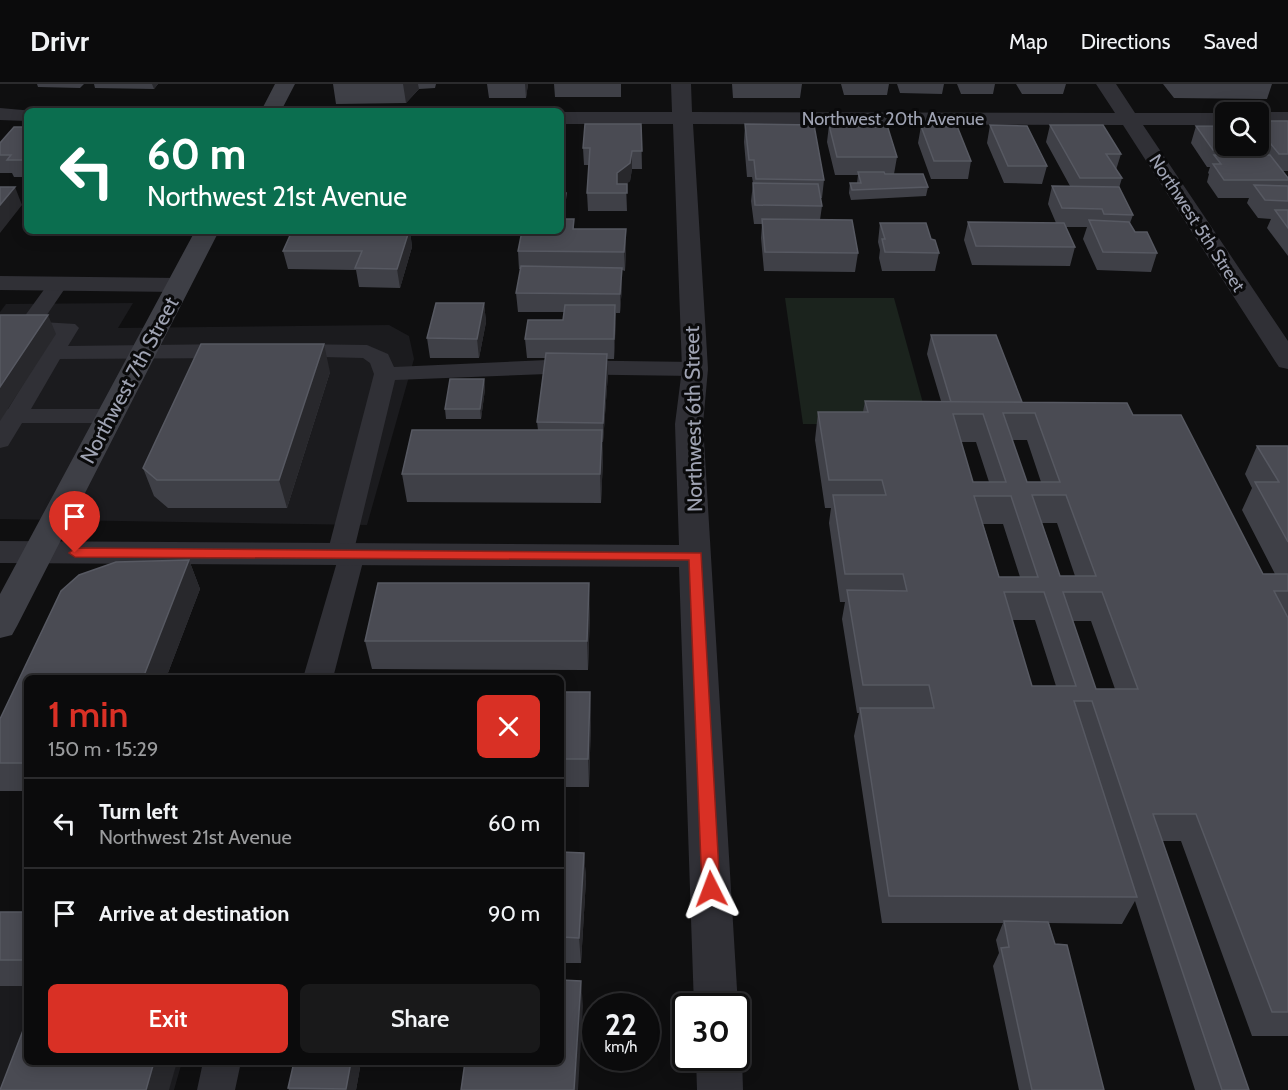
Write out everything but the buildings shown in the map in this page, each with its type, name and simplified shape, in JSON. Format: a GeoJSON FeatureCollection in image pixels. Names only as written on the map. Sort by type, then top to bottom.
{"type":"FeatureCollection","features":[{"type":"Feature","properties":{"kind":"main road"},"geometry":{"type":"LineString","coordinates":[[273,108],[285,84]]}},
{"type":"Feature","properties":{"kind":"main road","name":"Northwest 7th Street"},"geometry":{"type":"LineString","coordinates":[[0,626],[205,234]]}},
{"type":"Feature","properties":{"kind":"street","name":"Northwest 6th Street"},"geometry":{"type":"LineString","coordinates":[[681,84],[695,369],[689,424],[715,993]]}},
{"type":"Feature","properties":{"kind":"street","name":"Northwest 5th Street"},"geometry":{"type":"LineString","coordinates":[[1106,84],[1288,361]]}},
{"type":"Feature","properties":{"kind":"street"},"geometry":{"type":"LineString","coordinates":[[0,114],[24,115]]}},
{"type":"Feature","properties":{"kind":"street","name":"Northwest 20th Avenue"},"geometry":{"type":"LineString","coordinates":[[564,118],[1215,118]]}},
{"type":"Feature","properties":{"kind":"street"},"geometry":{"type":"LineString","coordinates":[[1269,118],[1288,118]]}},
{"type":"Feature","properties":{"kind":"street"},"geometry":{"type":"LineString","coordinates":[[0,282],[179,285]]}},
{"type":"Feature","properties":{"kind":"street"},"geometry":{"type":"LineString","coordinates":[[0,552],[696,556]]}},
{"type":"Feature","properties":{"kind":"street"},"geometry":{"type":"LineString","coordinates":[[719,1071],[720,1090]]}},
{"type":"Feature","properties":{"kind":"lane"},"geometry":{"type":"LineString","coordinates":[[0,441],[10,416],[48,353],[68,328],[18,328],[58,284]]}},
{"type":"Feature","properties":{"kind":"lane"},"geometry":{"type":"LineString","coordinates":[[48,353],[368,352],[380,359],[385,374],[319,675]]}},
{"type":"Feature","properties":{"kind":"lane"},"geometry":{"type":"LineString","coordinates":[[385,374],[547,368],[695,369]]}},
{"type":"Feature","properties":{"kind":"lane"},"geometry":{"type":"LineString","coordinates":[[10,416],[110,416]]}},
{"type":"Feature","properties":{"kind":"lane"},"geometry":{"type":"LineString","coordinates":[[216,1090],[221,1065]]}},
{"type":"Feature","properties":{"kind":"shaded area"},"geometry":{"type":"Polygon","coordinates":[[[785,298],[894,298],[929,425],[803,424],[785,298]]]}},
{"type":"Feature","properties":{"kind":"shaded area"},"geometry":{"type":"Polygon","coordinates":[[[133,303],[118,328],[389,325],[409,336],[414,359],[367,525],[0,519],[0,312],[6,304],[133,303]]]}},
{"type":"Feature","properties":{"kind":"shaded area"},"geometry":{"type":"Polygon","coordinates":[[[24,946],[24,1065],[181,1065],[174,1090],[0,1090],[0,947],[24,946]]]}},
{"type":"Feature","properties":{"kind":"route"},"geometry":{"type":"LineString","coordinates":[[75,553],[696,556],[711,889]]}}]}
